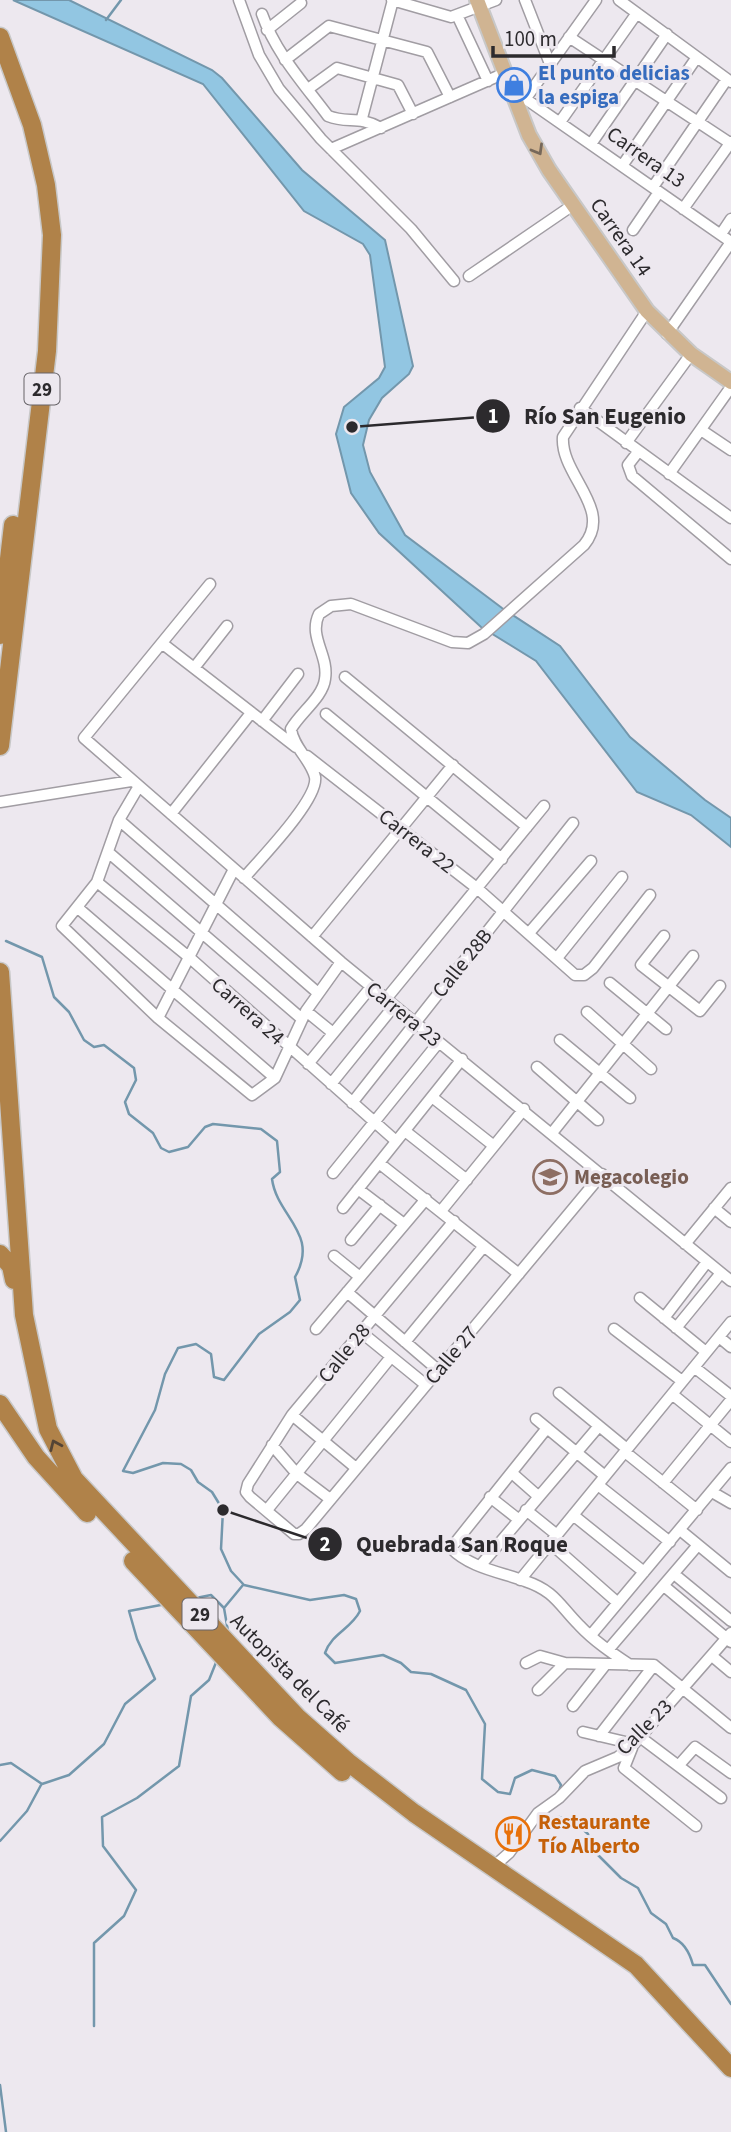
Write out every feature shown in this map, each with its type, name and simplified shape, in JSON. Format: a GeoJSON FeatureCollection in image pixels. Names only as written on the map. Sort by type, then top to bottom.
{"type":"FeatureCollection","features":[{"type":"Feature","properties":{"kind":"highway","name":"29"},"geometry":{"type":"LineString","coordinates":[[0,37],[40,157],[52,235],[47,351],[0,746]]}},
{"type":"Feature","properties":{"kind":"highway","name":"29"},"geometry":{"type":"LineString","coordinates":[[0,67],[36,181],[43,265],[36,355],[0,635]]}},
{"type":"Feature","properties":{"kind":"highway","name":"Autopista del Café"},"geometry":{"type":"LineString","coordinates":[[0,972],[24,1315],[43,1413],[58,1453],[85,1493],[297,1717],[348,1762],[491,1868],[636,1965],[731,2068]]}},
{"type":"Feature","properties":{"kind":"highway"},"geometry":{"type":"LineString","coordinates":[[0,1233],[8,1221],[9,1213],[4,1132],[6,1084]]}},
{"type":"Feature","properties":{"kind":"highway"},"geometry":{"type":"LineString","coordinates":[[0,1254],[11,1266],[18,1323],[43,1413]]}},
{"type":"Feature","properties":{"kind":"highway","name":"Autopista del Café"},"geometry":{"type":"LineString","coordinates":[[0,1402],[14,1428],[48,1471],[301,1738],[482,1876],[614,1963],[633,1979],[731,2082]]}},
{"type":"Feature","properties":{"kind":"main road"},"geometry":{"type":"LineString","coordinates":[[479,4],[510,88]]}},
{"type":"Feature","properties":{"kind":"main road","name":"Carrera 14"},"geometry":{"type":"LineString","coordinates":[[510,88],[529,135],[573,205],[647,311],[667,334],[731,385]]}},
{"type":"Feature","properties":{"kind":"street"},"geometry":{"type":"LineString","coordinates":[[239,0],[269,74],[302,117],[411,229],[454,281]]}},
{"type":"Feature","properties":{"kind":"street"},"geometry":{"type":"LineString","coordinates":[[362,118],[393,0],[458,17],[479,4],[496,0]]}},
{"type":"Feature","properties":{"kind":"street"},"geometry":{"type":"LineString","coordinates":[[525,0],[550,64]]}},
{"type":"Feature","properties":{"kind":"street"},"geometry":{"type":"LineString","coordinates":[[526,98],[596,0]]}},
{"type":"Feature","properties":{"kind":"street"},"geometry":{"type":"LineString","coordinates":[[619,0],[729,80],[698,122],[633,230]]}},
{"type":"Feature","properties":{"kind":"street"},"geometry":{"type":"LineString","coordinates":[[267,30],[301,3]]}},
{"type":"Feature","properties":{"kind":"street"},"geometry":{"type":"LineString","coordinates":[[560,122],[637,13]]}},
{"type":"Feature","properties":{"kind":"street"},"geometry":{"type":"LineString","coordinates":[[262,14],[267,30],[285,60],[328,116],[338,120],[362,118],[381,128]]}},
{"type":"Feature","properties":{"kind":"street"},"geometry":{"type":"LineString","coordinates":[[458,17],[488,80]]}},
{"type":"Feature","properties":{"kind":"street"},"geometry":{"type":"LineString","coordinates":[[285,60],[329,26],[430,54],[450,97]]}},
{"type":"Feature","properties":{"kind":"street"},"geometry":{"type":"LineString","coordinates":[[591,144],[667,34]]}},
{"type":"Feature","properties":{"kind":"street"},"geometry":{"type":"LineString","coordinates":[[569,37],[730,143],[683,209]]}},
{"type":"Feature","properties":{"kind":"street"},"geometry":{"type":"LineString","coordinates":[[622,166],[698,57]]}},
{"type":"Feature","properties":{"kind":"street"},"geometry":{"type":"LineString","coordinates":[[308,89],[337,68],[398,85],[413,114]]}},
{"type":"Feature","properties":{"kind":"street"},"geometry":{"type":"LineString","coordinates":[[331,149],[505,72]]}},
{"type":"Feature","properties":{"kind":"street","name":"Carrera 13"},"geometry":{"type":"LineString","coordinates":[[510,88],[731,242]]}},
{"type":"Feature","properties":{"kind":"street"},"geometry":{"type":"LineString","coordinates":[[469,276],[573,205]]}},
{"type":"Feature","properties":{"kind":"street"},"geometry":{"type":"LineString","coordinates":[[721,234],[731,219]]}},
{"type":"Feature","properties":{"kind":"street"},"geometry":{"type":"LineString","coordinates":[[667,334],[731,242]]}},
{"type":"Feature","properties":{"kind":"street"},"geometry":{"type":"LineString","coordinates":[[244,878],[312,795],[315,778],[291,729],[325,680],[315,624],[319,614],[331,606],[351,604],[460,643],[468,643],[484,634],[584,545],[592,531],[592,510],[564,450],[563,437],[647,311]]}},
{"type":"Feature","properties":{"kind":"street"},"geometry":{"type":"LineString","coordinates":[[626,443],[691,354]]}},
{"type":"Feature","properties":{"kind":"street"},"geometry":{"type":"LineString","coordinates":[[669,474],[731,385]]}},
{"type":"Feature","properties":{"kind":"street"},"geometry":{"type":"LineString","coordinates":[[580,408],[731,518]]}},
{"type":"Feature","properties":{"kind":"street"},"geometry":{"type":"LineString","coordinates":[[701,430],[731,450]]}},
{"type":"Feature","properties":{"kind":"street"},"geometry":{"type":"LineString","coordinates":[[638,452],[628,465],[632,476],[731,559]]}},
{"type":"Feature","properties":{"kind":"street"},"geometry":{"type":"LineString","coordinates":[[163,644],[210,584]]}},
{"type":"Feature","properties":{"kind":"street"},"geometry":{"type":"LineString","coordinates":[[194,668],[227,626]]}},
{"type":"Feature","properties":{"kind":"street","name":"Carrera 22"},"geometry":{"type":"LineString","coordinates":[[163,644],[478,889],[575,975],[584,975],[650,895]]}},
{"type":"Feature","properties":{"kind":"street","name":"Carrera 23"},"geometry":{"type":"LineString","coordinates":[[163,644],[84,738],[341,962],[731,1281]]}},
{"type":"Feature","properties":{"kind":"street"},"geometry":{"type":"LineString","coordinates":[[261,721],[298,674]]}},
{"type":"Feature","properties":{"kind":"street"},"geometry":{"type":"LineString","coordinates":[[345,677],[527,827]]}},
{"type":"Feature","properties":{"kind":"street"},"geometry":{"type":"LineString","coordinates":[[171,814],[251,713]]}},
{"type":"Feature","properties":{"kind":"street"},"geometry":{"type":"LineString","coordinates":[[326,715],[502,859]]}},
{"type":"Feature","properties":{"kind":"street"},"geometry":{"type":"LineString","coordinates":[[312,937],[453,765]]}},
{"type":"Feature","properties":{"kind":"street"},"geometry":{"type":"LineString","coordinates":[[0,802],[135,783]]}},
{"type":"Feature","properties":{"kind":"street"},"geometry":{"type":"LineString","coordinates":[[135,783],[97,882],[62,926],[159,1018],[252,1095],[275,1078],[304,1015],[341,962]]}},
{"type":"Feature","properties":{"kind":"street"},"geometry":{"type":"LineString","coordinates":[[331,1084],[390,1003],[544,806]]}},
{"type":"Feature","properties":{"kind":"street"},"geometry":{"type":"LineString","coordinates":[[119,820],[318,993]]}},
{"type":"Feature","properties":{"kind":"street","name":"Calle 28B"},"geometry":{"type":"LineString","coordinates":[[352,1103],[573,823]]}},
{"type":"Feature","properties":{"kind":"street"},"geometry":{"type":"LineString","coordinates":[[108,852],[202,933],[304,1015],[333,1033]]}},
{"type":"Feature","properties":{"kind":"street"},"geometry":{"type":"LineString","coordinates":[[529,933],[591,861]]}},
{"type":"Feature","properties":{"kind":"street"},"geometry":{"type":"LineString","coordinates":[[159,1018],[234,869]]}},
{"type":"Feature","properties":{"kind":"street"},"geometry":{"type":"LineString","coordinates":[[557,958],[622,877]]}},
{"type":"Feature","properties":{"kind":"street","name":"Carrera 24"},"geometry":{"type":"LineString","coordinates":[[97,882],[190,958],[396,1141]]}},
{"type":"Feature","properties":{"kind":"street"},"geometry":{"type":"LineString","coordinates":[[78,908],[275,1078]]}},
{"type":"Feature","properties":{"kind":"street"},"geometry":{"type":"LineString","coordinates":[[664,936],[640,965],[700,1012],[720,986]]}},
{"type":"Feature","properties":{"kind":"street"},"geometry":{"type":"LineString","coordinates":[[552,1133],[693,956]]}},
{"type":"Feature","properties":{"kind":"street"},"geometry":{"type":"LineString","coordinates":[[610,984],[666,1029]]}},
{"type":"Feature","properties":{"kind":"street"},"geometry":{"type":"LineString","coordinates":[[308,1064],[371,987]]}},
{"type":"Feature","properties":{"kind":"street"},"geometry":{"type":"LineString","coordinates":[[587,1012],[651,1069]]}},
{"type":"Feature","properties":{"kind":"street"},"geometry":{"type":"LineString","coordinates":[[560,1040],[630,1098]]}},
{"type":"Feature","properties":{"kind":"street"},"geometry":{"type":"LineString","coordinates":[[333,1174],[439,1042]]}},
{"type":"Feature","properties":{"kind":"street"},"geometry":{"type":"LineString","coordinates":[[343,1208],[462,1059]]}},
{"type":"Feature","properties":{"kind":"street"},"geometry":{"type":"LineString","coordinates":[[537,1067],[598,1120]]}},
{"type":"Feature","properties":{"kind":"street"},"geometry":{"type":"LineString","coordinates":[[432,1097],[494,1146]]}},
{"type":"Feature","properties":{"kind":"street"},"geometry":{"type":"LineString","coordinates":[[441,1211],[524,1110]]}},
{"type":"Feature","properties":{"kind":"street"},"geometry":{"type":"LineString","coordinates":[[405,1131],[467,1180]]}},
{"type":"Feature","properties":{"kind":"street"},"geometry":{"type":"LineString","coordinates":[[379,1163],[519,1273]]}},
{"type":"Feature","properties":{"kind":"street","name":"Calle 27"},"geometry":{"type":"LineString","coordinates":[[267,1510],[294,1534],[299,1534],[603,1174]]}},
{"type":"Feature","properties":{"kind":"street"},"geometry":{"type":"LineString","coordinates":[[685,1244],[731,1188]]}},
{"type":"Feature","properties":{"kind":"street"},"geometry":{"type":"LineString","coordinates":[[358,1189],[404,1224]]}},
{"type":"Feature","properties":{"kind":"street"},"geometry":{"type":"LineString","coordinates":[[316,1329],[426,1199]]}},
{"type":"Feature","properties":{"kind":"street"},"geometry":{"type":"LineString","coordinates":[[351,1240],[380,1205]]}},
{"type":"Feature","properties":{"kind":"street"},"geometry":{"type":"LineString","coordinates":[[714,1208],[731,1222]]}},
{"type":"Feature","properties":{"kind":"street","name":"Calle 28"},"geometry":{"type":"LineString","coordinates":[[267,1510],[246,1492],[272,1445],[292,1415],[454,1222]]}},
{"type":"Feature","properties":{"kind":"street"},"geometry":{"type":"LineString","coordinates":[[405,1342],[484,1246]]}},
{"type":"Feature","properties":{"kind":"street"},"geometry":{"type":"LineString","coordinates":[[334,1256],[360,1277]]}},
{"type":"Feature","properties":{"kind":"street"},"geometry":{"type":"LineString","coordinates":[[664,1318],[708,1262]]}},
{"type":"Feature","properties":{"kind":"street"},"geometry":{"type":"LineString","coordinates":[[676,1328],[721,1273]]}},
{"type":"Feature","properties":{"kind":"street"},"geometry":{"type":"LineString","coordinates":[[346,1292],[438,1370]]}},
{"type":"Feature","properties":{"kind":"street"},"geometry":{"type":"LineString","coordinates":[[640,1298],[706,1352]]}},
{"type":"Feature","properties":{"kind":"street"},"geometry":{"type":"LineString","coordinates":[[520,1580],[731,1322]]}},
{"type":"Feature","properties":{"kind":"street"},"geometry":{"type":"LineString","coordinates":[[614,1329],[682,1381]]}},
{"type":"Feature","properties":{"kind":"street"},"geometry":{"type":"LineString","coordinates":[[361,1332],[426,1385]]}},
{"type":"Feature","properties":{"kind":"street"},"geometry":{"type":"LineString","coordinates":[[719,1337],[731,1347]]}},
{"type":"Feature","properties":{"kind":"street"},"geometry":{"type":"LineString","coordinates":[[267,1510],[391,1357]]}},
{"type":"Feature","properties":{"kind":"street"},"geometry":{"type":"LineString","coordinates":[[663,1483],[731,1398],[694,1367]]}},
{"type":"Feature","properties":{"kind":"street"},"geometry":{"type":"LineString","coordinates":[[559,1393],[697,1510]]}},
{"type":"Feature","properties":{"kind":"street"},"geometry":{"type":"LineString","coordinates":[[672,1394],[731,1442]]}},
{"type":"Feature","properties":{"kind":"street"},"geometry":{"type":"LineString","coordinates":[[292,1415],[356,1468]]}},
{"type":"Feature","properties":{"kind":"street"},"geometry":{"type":"LineString","coordinates":[[536,1419],[605,1476]]}},
{"type":"Feature","properties":{"kind":"street"},"geometry":{"type":"LineString","coordinates":[[480,1566],[538,1496],[542,1497],[599,1426]]}},
{"type":"Feature","properties":{"kind":"street"},"geometry":{"type":"LineString","coordinates":[[547,1428],[451,1548],[480,1566],[520,1580],[559,1600],[577,1624],[631,1665]]}},
{"type":"Feature","properties":{"kind":"street"},"geometry":{"type":"LineString","coordinates":[[272,1445],[297,1474],[330,1499]]}},
{"type":"Feature","properties":{"kind":"street"},"geometry":{"type":"LineString","coordinates":[[591,1635],[731,1468]]}},
{"type":"Feature","properties":{"kind":"street"},"geometry":{"type":"LineString","coordinates":[[512,1473],[538,1496]]}},
{"type":"Feature","properties":{"kind":"street"},"geometry":{"type":"LineString","coordinates":[[598,1485],[670,1542]]}},
{"type":"Feature","properties":{"kind":"street"},"geometry":{"type":"LineString","coordinates":[[712,1492],[731,1503]]}},
{"type":"Feature","properties":{"kind":"street"},"geometry":{"type":"LineString","coordinates":[[490,1497],[518,1520]]}},
{"type":"Feature","properties":{"kind":"street"},"geometry":{"type":"LineString","coordinates":[[526,1510],[618,1603]]}},
{"type":"Feature","properties":{"kind":"street"},"geometry":{"type":"LineString","coordinates":[[573,1515],[644,1572]]}},
{"type":"Feature","properties":{"kind":"street"},"geometry":{"type":"LineString","coordinates":[[680,1530],[731,1572]]}},
{"type":"Feature","properties":{"kind":"street"},"geometry":{"type":"LineString","coordinates":[[608,1650],[698,1545]]}},
{"type":"Feature","properties":{"kind":"street"},"geometry":{"type":"LineString","coordinates":[[674,1574],[731,1621]]}},
{"type":"Feature","properties":{"kind":"street"},"geometry":{"type":"LineString","coordinates":[[664,1586],[730,1638]]}},
{"type":"Feature","properties":{"kind":"street","name":"Calle 23"},"geometry":{"type":"LineString","coordinates":[[491,1868],[509,1853],[544,1810],[585,1771],[618,1757],[637,1741],[682,1688],[730,1638]]}},
{"type":"Feature","properties":{"kind":"street"},"geometry":{"type":"LineString","coordinates":[[526,1663],[540,1656],[565,1663],[654,1665],[731,1728]]}},
{"type":"Feature","properties":{"kind":"street"},"geometry":{"type":"LineString","coordinates":[[712,1656],[731,1672]]}},
{"type":"Feature","properties":{"kind":"street"},"geometry":{"type":"LineString","coordinates":[[538,1690],[565,1663]]}},
{"type":"Feature","properties":{"kind":"street"},"geometry":{"type":"LineString","coordinates":[[573,1706],[606,1664]]}},
{"type":"Feature","properties":{"kind":"street"},"geometry":{"type":"LineString","coordinates":[[599,1736],[654,1665]]}},
{"type":"Feature","properties":{"kind":"street"},"geometry":{"type":"LineString","coordinates":[[583,1732],[637,1741],[679,1765],[721,1798]]}},
{"type":"Feature","properties":{"kind":"street"},"geometry":{"type":"LineString","coordinates":[[637,1741],[624,1768],[696,1826]]}},
{"type":"Feature","properties":{"kind":"street"},"geometry":{"type":"LineString","coordinates":[[679,1765],[695,1747],[731,1773]]}},
{"type":"Feature","properties":{"kind":"water"},"geometry":{"type":"Polygon","coordinates":[[[13,0],[69,0],[212,70],[302,170],[385,240],[413,366],[409,374],[382,398],[369,420],[363,445],[370,472],[405,535],[502,608],[560,646],[630,737],[705,800],[731,818],[731,847],[691,815],[637,792],[536,661],[481,627],[379,533],[351,493],[336,434],[344,407],[379,378],[385,367],[370,255],[363,244],[304,211],[203,84],[13,0]]]}},
{"type":"Feature","properties":{"kind":"waterway"},"geometry":{"type":"LineString","coordinates":[[106,20],[121,0]]}},
{"type":"Feature","properties":{"kind":"waterway"},"geometry":{"type":"LineString","coordinates":[[6,941],[42,957],[54,997],[69,1012],[84,1040],[94,1047],[104,1045],[134,1068],[136,1080],[125,1102],[129,1114],[153,1133],[161,1148],[169,1152],[188,1147],[205,1127],[213,1124],[261,1129],[277,1141],[280,1172],[272,1179],[275,1192],[295,1226],[303,1248],[295,1277],[300,1300],[290,1312],[259,1334],[224,1380],[214,1377],[211,1354],[196,1344],[178,1348],[165,1374],[155,1410],[123,1471],[133,1473],[163,1463],[181,1464],[191,1470],[198,1482],[212,1492],[223,1510],[221,1549],[231,1571],[244,1585],[310,1600],[344,1595],[356,1599],[360,1611],[332,1641],[325,1653],[335,1663],[383,1655],[401,1663],[411,1672],[431,1674],[466,1690],[485,1724],[482,1779],[498,1792],[510,1794],[515,1778],[532,1770],[555,1776],[561,1785],[559,1791]]}},
{"type":"Feature","properties":{"kind":"waterway"},"geometry":{"type":"LineString","coordinates":[[228,1631],[224,1608],[243,1585]]}},
{"type":"Feature","properties":{"kind":"waterway"},"geometry":{"type":"LineString","coordinates":[[196,1598],[211,1595],[224,1608]]}},
{"type":"Feature","properties":{"kind":"waterway"},"geometry":{"type":"LineString","coordinates":[[0,1765],[11,1763],[42,1784],[69,1775],[104,1744],[125,1704],[155,1679],[137,1639],[129,1611],[166,1604]]}},
{"type":"Feature","properties":{"kind":"waterway"},"geometry":{"type":"LineString","coordinates":[[94,2026],[94,1943],[124,1916],[136,1890],[103,1846],[102,1817],[137,1798],[179,1766],[191,1696],[209,1680],[217,1660]]}},
{"type":"Feature","properties":{"kind":"waterway"},"geometry":{"type":"LineString","coordinates":[[0,1841],[27,1811],[41,1785]]}},
{"type":"Feature","properties":{"kind":"waterway"},"geometry":{"type":"LineString","coordinates":[[545,1811],[550,1818],[559,1817],[577,1824],[588,1834],[593,1850],[621,1878],[638,1888],[651,1913],[666,1924],[673,1938],[683,1945],[693,1965],[705,1965],[731,2004]]}},
{"type":"Feature","properties":{"kind":"waterway"},"geometry":{"type":"LineString","coordinates":[[0,2085],[6,2132]]}},
{"type":"Feature","properties":{"kind":"place","name":"El punto delicias la espiga"},"geometry":{"type":"Point","coordinates":[514,85]}},
{"type":"Feature","properties":{"kind":"place","name":"Río San Eugenio"},"geometry":{"type":"Point","coordinates":[352,427]}},
{"type":"Feature","properties":{"kind":"place","name":"Megacolegio"},"geometry":{"type":"Point","coordinates":[550,1177]}},
{"type":"Feature","properties":{"kind":"place","name":"Quebrada San Roque"},"geometry":{"type":"Point","coordinates":[223,1510]}},
{"type":"Feature","properties":{"kind":"place","name":"Restaurante Tío Alberto"},"geometry":{"type":"Point","coordinates":[513,1834]}}]}
